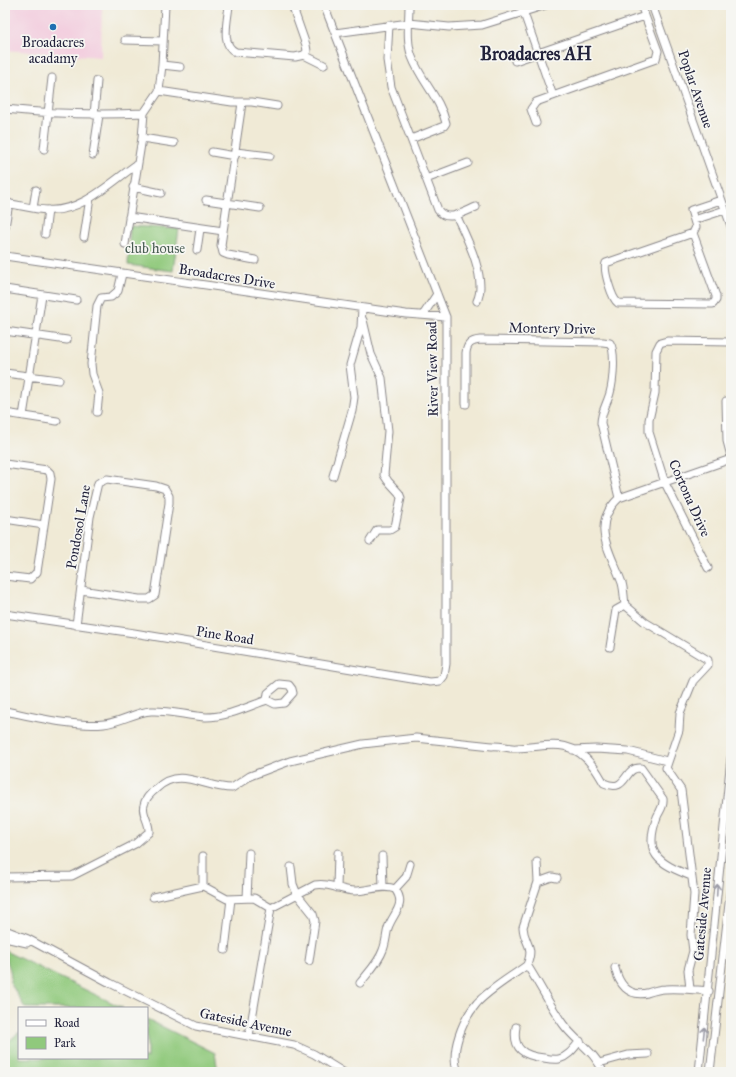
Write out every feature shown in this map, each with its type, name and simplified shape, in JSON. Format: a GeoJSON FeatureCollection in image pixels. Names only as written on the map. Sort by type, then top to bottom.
{"type":"FeatureCollection","features":[{"type":"Feature","properties":{"kind":"street"},"geometry":{"type":"LineString","coordinates":[[125,244],[136,165],[142,138],[144,113],[159,91],[164,41],[165,5]]}},
{"type":"Feature","properties":{"kind":"street"},"geometry":{"type":"LineString","coordinates":[[228,5],[227,43],[230,49],[236,52],[295,57],[304,55],[324,65]]}},
{"type":"Feature","properties":{"kind":"street"},"geometry":{"type":"LineString","coordinates":[[292,5],[306,45],[306,52],[304,55]]}},
{"type":"Feature","properties":{"kind":"street","name":"River View Road"},"geometry":{"type":"LineString","coordinates":[[324,5],[446,317],[446,664],[444,676],[440,681]]}},
{"type":"Feature","properties":{"kind":"street"},"geometry":{"type":"LineString","coordinates":[[409,5],[409,38],[413,58],[437,100],[446,122],[444,126],[411,140]]}},
{"type":"Feature","properties":{"kind":"street"},"geometry":{"type":"LineString","coordinates":[[521,5],[553,96]]}},
{"type":"Feature","properties":{"kind":"street"},"geometry":{"type":"LineString","coordinates":[[335,33],[409,23],[442,27],[464,27],[497,21],[546,5]]}},
{"type":"Feature","properties":{"kind":"street"},"geometry":{"type":"LineString","coordinates":[[536,124],[531,111],[532,106],[536,102],[656,59],[658,51],[641,5]]}},
{"type":"Feature","properties":{"kind":"street","name":"Poplar Avenue"},"geometry":{"type":"LineString","coordinates":[[652,5],[731,226]]}},
{"type":"Feature","properties":{"kind":"street"},"geometry":{"type":"LineString","coordinates":[[515,61],[645,16]]}},
{"type":"Feature","properties":{"kind":"street"},"geometry":{"type":"LineString","coordinates":[[389,25],[386,56],[389,76],[396,101],[440,213],[447,217],[476,207]]}},
{"type":"Feature","properties":{"kind":"street"},"geometry":{"type":"LineString","coordinates":[[125,40],[164,41]]}},
{"type":"Feature","properties":{"kind":"street"},"geometry":{"type":"LineString","coordinates":[[162,65],[180,67]]}},
{"type":"Feature","properties":{"kind":"street"},"geometry":{"type":"LineString","coordinates":[[44,149],[52,78]]}},
{"type":"Feature","properties":{"kind":"street"},"geometry":{"type":"LineString","coordinates":[[94,155],[97,81]]}},
{"type":"Feature","properties":{"kind":"street"},"geometry":{"type":"LineString","coordinates":[[159,91],[242,103],[252,102],[277,106]]}},
{"type":"Feature","properties":{"kind":"street"},"geometry":{"type":"LineString","coordinates":[[242,103],[221,245],[223,253],[256,260]]}},
{"type":"Feature","properties":{"kind":"street"},"geometry":{"type":"LineString","coordinates":[[5,109],[48,114],[96,115],[144,113]]}},
{"type":"Feature","properties":{"kind":"street"},"geometry":{"type":"LineString","coordinates":[[142,138],[174,143]]}},
{"type":"Feature","properties":{"kind":"street"},"geometry":{"type":"LineString","coordinates":[[212,152],[270,156]]}},
{"type":"Feature","properties":{"kind":"street"},"geometry":{"type":"LineString","coordinates":[[426,179],[468,163]]}},
{"type":"Feature","properties":{"kind":"street"},"geometry":{"type":"LineString","coordinates":[[5,227],[7,203],[48,210],[70,206],[90,198],[136,165]]}},
{"type":"Feature","properties":{"kind":"street"},"geometry":{"type":"LineString","coordinates":[[133,187],[161,193]]}},
{"type":"Feature","properties":{"kind":"street"},"geometry":{"type":"LineString","coordinates":[[33,208],[36,190]]}},
{"type":"Feature","properties":{"kind":"street"},"geometry":{"type":"LineString","coordinates":[[84,238],[90,198]]}},
{"type":"Feature","properties":{"kind":"street"},"geometry":{"type":"LineString","coordinates":[[206,200],[260,208]]}},
{"type":"Feature","properties":{"kind":"street"},"geometry":{"type":"LineString","coordinates":[[693,233],[716,296],[713,304],[618,303],[616,301],[613,296],[605,268],[608,262],[693,233],[696,227],[690,210],[721,200]]}},
{"type":"Feature","properties":{"kind":"street"},"geometry":{"type":"LineString","coordinates":[[45,234],[48,210]]}},
{"type":"Feature","properties":{"kind":"street"},"geometry":{"type":"LineString","coordinates":[[694,220],[725,210]]}},
{"type":"Feature","properties":{"kind":"street"},"geometry":{"type":"LineString","coordinates":[[456,214],[478,269],[481,289],[477,301]]}},
{"type":"Feature","properties":{"kind":"street"},"geometry":{"type":"LineString","coordinates":[[129,217],[200,229],[224,231]]}},
{"type":"Feature","properties":{"kind":"street"},"geometry":{"type":"LineString","coordinates":[[197,250],[200,229]]}},
{"type":"Feature","properties":{"kind":"street","name":"Broadacres Drive"},"geometry":{"type":"LineString","coordinates":[[5,256],[362,308],[446,317]]}},
{"type":"Feature","properties":{"kind":"street"},"geometry":{"type":"LineString","coordinates":[[97,412],[99,389],[92,374],[91,364],[97,306],[101,298],[111,297],[118,292],[122,274]]}},
{"type":"Feature","properties":{"kind":"street"},"geometry":{"type":"LineString","coordinates":[[5,289],[76,300]]}},
{"type":"Feature","properties":{"kind":"street"},"geometry":{"type":"LineString","coordinates":[[423,315],[437,294]]}},
{"type":"Feature","properties":{"kind":"street"},"geometry":{"type":"LineString","coordinates":[[23,416],[42,295]]}},
{"type":"Feature","properties":{"kind":"street"},"geometry":{"type":"LineString","coordinates":[[362,308],[363,320],[371,354],[382,378],[388,431],[384,464],[385,477],[400,495],[401,501],[396,523],[390,530],[377,530],[370,541]]}},
{"type":"Feature","properties":{"kind":"street"},"geometry":{"type":"LineString","coordinates":[[334,476],[352,416],[354,400],[351,362],[363,320]]}},
{"type":"Feature","properties":{"kind":"street"},"geometry":{"type":"LineString","coordinates":[[5,331],[67,340]]}},
{"type":"Feature","properties":{"kind":"street","name":"Montery Drive"},"geometry":{"type":"LineString","coordinates":[[466,404],[466,353],[467,347],[474,341],[569,341],[610,343],[613,352],[611,386],[602,412],[601,423],[620,498]]}},
{"type":"Feature","properties":{"kind":"street","name":"Cortona Drive"},"geometry":{"type":"LineString","coordinates":[[708,568],[666,483],[648,426],[655,393],[657,348],[660,343],[667,341],[731,342]]}},
{"type":"Feature","properties":{"kind":"street"},"geometry":{"type":"LineString","coordinates":[[5,373],[59,380]]}},
{"type":"Feature","properties":{"kind":"street"},"geometry":{"type":"LineString","coordinates":[[726,401],[727,442],[731,456]]}},
{"type":"Feature","properties":{"kind":"street"},"geometry":{"type":"LineString","coordinates":[[5,413],[57,421]]}},
{"type":"Feature","properties":{"kind":"street"},"geometry":{"type":"LineString","coordinates":[[690,989],[688,970],[693,951],[691,935],[694,894],[681,790],[666,768],[667,761],[679,730],[680,713],[693,680],[708,665],[708,660],[645,622],[625,605],[622,585],[609,554],[605,538],[604,522],[610,506],[620,498],[731,460]]}},
{"type":"Feature","properties":{"kind":"street"},"geometry":{"type":"LineString","coordinates":[[5,464],[49,471],[50,483],[35,575],[27,579],[5,576]]}},
{"type":"Feature","properties":{"kind":"street","name":"Pondosol Lane"},"geometry":{"type":"LineString","coordinates":[[76,625],[91,511],[98,483],[107,479],[156,486],[165,489],[169,496],[170,502],[155,595],[149,599],[139,599],[81,590]]}},
{"type":"Feature","properties":{"kind":"street"},"geometry":{"type":"LineString","coordinates":[[5,519],[44,525]]}},
{"type":"Feature","properties":{"kind":"street"},"geometry":{"type":"LineString","coordinates":[[610,647],[616,610],[625,605]]}},
{"type":"Feature","properties":{"kind":"street","name":"Pine Road"},"geometry":{"type":"LineString","coordinates":[[5,614],[430,682],[440,681]]}},
{"type":"Feature","properties":{"kind":"street"},"geometry":{"type":"LineString","coordinates":[[5,711],[41,718],[96,724],[114,722],[137,714],[152,711],[198,716],[225,715],[267,700]]}},
{"type":"Feature","properties":{"kind":"street"},"geometry":{"type":"LineString","coordinates":[[5,878],[72,876],[135,844],[148,832],[149,827],[143,808],[146,800],[168,779],[185,778],[212,785],[232,788],[257,773],[312,755],[363,744],[416,738],[515,749],[552,744],[573,750],[591,762],[604,783],[609,785],[619,785],[632,770],[638,767],[641,768],[646,772],[663,799],[664,804],[650,839],[652,849],[663,862],[674,869],[691,876]]}},
{"type":"Feature","properties":{"kind":"street"},"geometry":{"type":"LineString","coordinates":[[573,750],[596,749],[628,751],[667,761]]}},
{"type":"Feature","properties":{"kind":"street","name":"Gateside Avenue"},"geometry":{"type":"LineString","coordinates":[[699,1072],[709,991],[718,875],[731,758]]}},
{"type":"Feature","properties":{"kind":"street"},"geometry":{"type":"LineString","coordinates":[[247,898],[249,853]]}},
{"type":"Feature","properties":{"kind":"street"},"geometry":{"type":"LineString","coordinates":[[337,888],[338,853]]}},
{"type":"Feature","properties":{"kind":"street"},"geometry":{"type":"LineString","coordinates":[[203,856],[203,886]]}},
{"type":"Feature","properties":{"kind":"street"},"geometry":{"type":"LineString","coordinates":[[382,856],[383,887]]}},
{"type":"Feature","properties":{"kind":"street"},"geometry":{"type":"LineString","coordinates":[[458,1072],[454,1058],[456,1048],[472,1011],[484,996],[527,965],[531,950],[523,927],[538,882],[537,862]]}},
{"type":"Feature","properties":{"kind":"street"},"geometry":{"type":"LineString","coordinates":[[395,889],[406,877],[410,864]]}},
{"type":"Feature","properties":{"kind":"street"},"geometry":{"type":"LineString","coordinates":[[291,867],[293,884],[297,894],[313,914],[314,929],[309,961]]}},
{"type":"Feature","properties":{"kind":"street"},"geometry":{"type":"LineString","coordinates":[[538,882],[552,877],[557,878]]}},
{"type":"Feature","properties":{"kind":"street"},"geometry":{"type":"LineString","coordinates":[[271,908],[322,883],[337,888],[359,891],[383,887],[395,889]]}},
{"type":"Feature","properties":{"kind":"street"},"geometry":{"type":"LineString","coordinates":[[153,897],[203,886],[223,897],[231,899],[258,899],[271,908]]}},
{"type":"Feature","properties":{"kind":"street","name":"Gateside Avenue"},"geometry":{"type":"LineString","coordinates":[[710,1072],[729,917],[731,886]]}},
{"type":"Feature","properties":{"kind":"street"},"geometry":{"type":"LineString","coordinates":[[360,983],[383,951],[388,928],[399,909],[400,898],[395,889]]}},
{"type":"Feature","properties":{"kind":"street"},"geometry":{"type":"LineString","coordinates":[[225,950],[231,899]]}},
{"type":"Feature","properties":{"kind":"street"},"geometry":{"type":"LineString","coordinates":[[249,1036],[271,908]]}},
{"type":"Feature","properties":{"kind":"street"},"geometry":{"type":"LineString","coordinates":[[716,915],[729,917]]}},
{"type":"Feature","properties":{"kind":"street","name":"Gateside Avenue"},"geometry":{"type":"LineString","coordinates":[[5,930],[28,939],[191,1024],[208,1030],[294,1045],[314,1054],[343,1072]]}},
{"type":"Feature","properties":{"kind":"street","name":"Gateside Avenue"},"geometry":{"type":"LineString","coordinates":[[5,938],[37,945]]}},
{"type":"Feature","properties":{"kind":"street"},"geometry":{"type":"LineString","coordinates":[[527,965],[556,1014],[571,1034],[580,1041],[599,1063],[602,1072]]}},
{"type":"Feature","properties":{"kind":"street"},"geometry":{"type":"LineString","coordinates":[[616,968],[617,978],[627,990],[632,992],[646,993],[663,989],[709,991]]}},
{"type":"Feature","properties":{"kind":"street"},"geometry":{"type":"LineString","coordinates":[[516,1027],[515,1039],[520,1049],[524,1053],[538,1058],[559,1059],[572,1052],[580,1041]]}},
{"type":"Feature","properties":{"kind":"street"},"geometry":{"type":"LineString","coordinates":[[599,1063],[628,1055],[648,1054]]}},
{"type":"Feature","properties":{"kind":"shaded area","name":"Broadacres acadamy"},"geometry":{"type":"Polygon","coordinates":[[[5,5],[102,5],[101,57],[5,50],[5,5]]]}},
{"type":"Feature","properties":{"kind":"green space","name":"club house"},"geometry":{"type":"Polygon","coordinates":[[[130,226],[179,229],[173,271],[128,265],[130,226]]]}},
{"type":"Feature","properties":{"kind":"green space"},"geometry":{"type":"Polygon","coordinates":[[[5,951],[121,1007],[24,1007],[10,982],[10,969],[5,951]]]}},
{"type":"Feature","properties":{"kind":"green space"},"geometry":{"type":"Polygon","coordinates":[[[148,1020],[215,1053],[218,1072],[5,1072],[5,1045],[18,1033],[18,1059],[148,1059],[148,1020]]]}},
{"type":"Feature","properties":{"kind":"place","name":"Broadacres acadamy"},"geometry":{"type":"Point","coordinates":[53,27]}},
{"type":"Feature","properties":{"kind":"district","name":"Broadacres AH"},"geometry":{"type":"Point","coordinates":[536,54]}}]}
